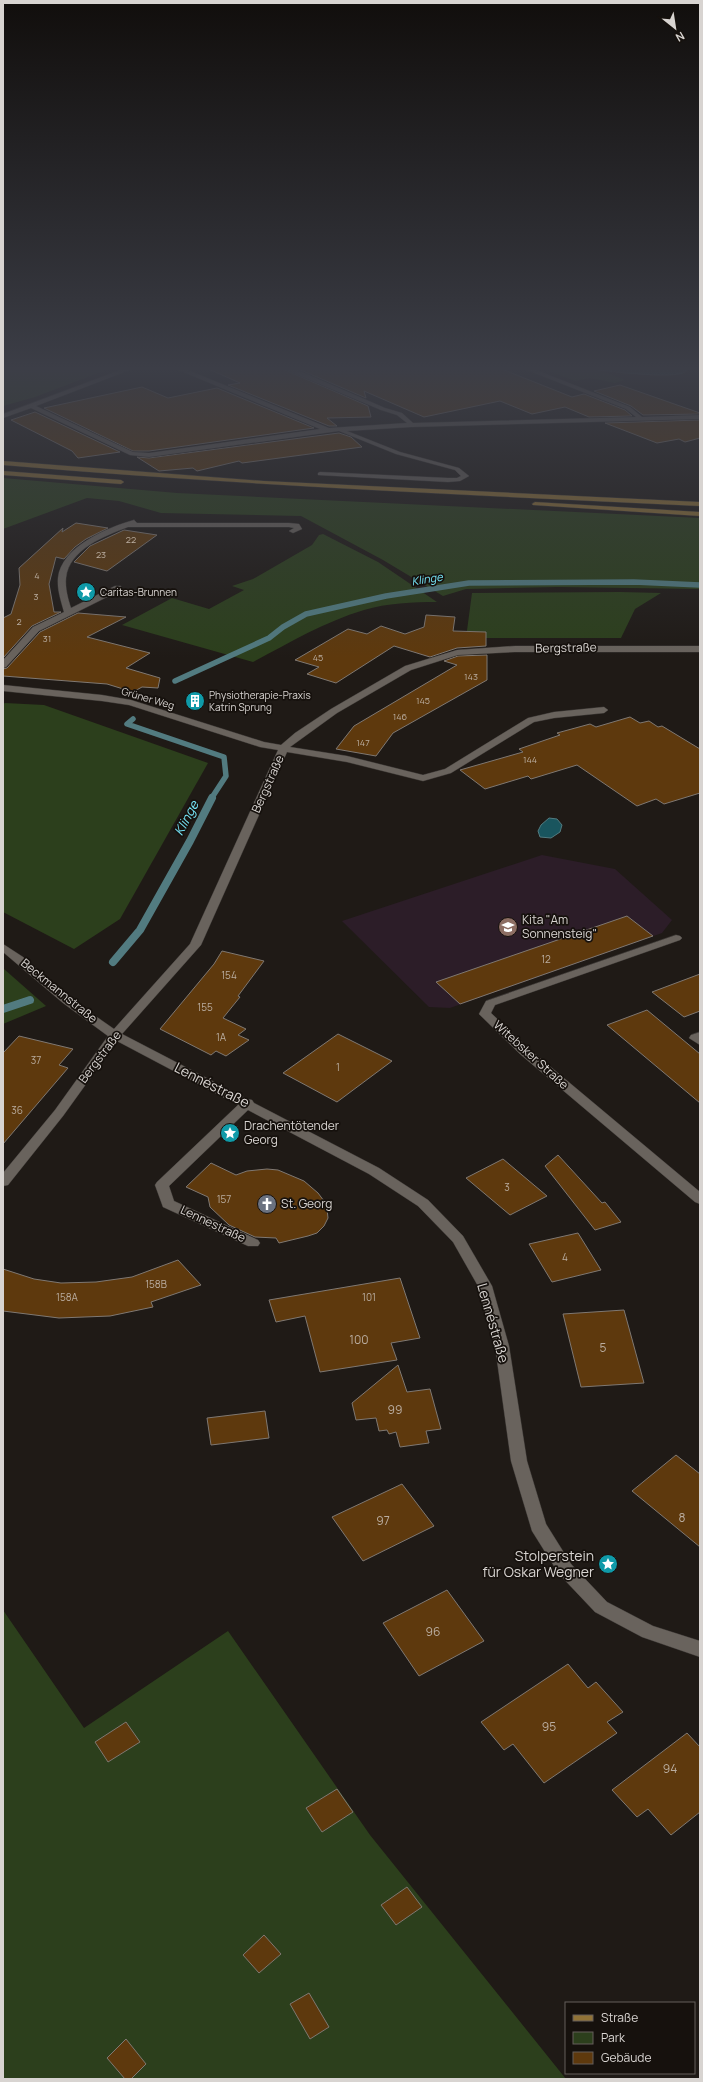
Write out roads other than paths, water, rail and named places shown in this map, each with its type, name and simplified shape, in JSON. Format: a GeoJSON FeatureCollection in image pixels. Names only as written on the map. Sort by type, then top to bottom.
{"type":"FeatureCollection","features":[{"type":"Feature","properties":{"kind":"main road"},"geometry":{"type":"LineString","coordinates":[[5,463],[130,474],[336,487],[700,504]]}},
{"type":"Feature","properties":{"kind":"main road"},"geometry":{"type":"LineString","coordinates":[[3,473],[131,482]]}},
{"type":"Feature","properties":{"kind":"main road"},"geometry":{"type":"LineString","coordinates":[[170,484],[700,514]]}},
{"type":"Feature","properties":{"kind":"street"},"geometry":{"type":"LineString","coordinates":[[320,474],[448,480],[458,480],[466,476],[457,469],[435,463]]}},
{"type":"Feature","properties":{"kind":"street"},"geometry":{"type":"LineString","coordinates":[[68,613],[63,590],[63,574],[71,557],[93,539],[142,519]]}},
{"type":"Feature","properties":{"kind":"street"},"geometry":{"type":"LineString","coordinates":[[127,525],[289,525],[296,526],[298,529],[293,531]]}},
{"type":"Feature","properties":{"kind":"street"},"geometry":{"type":"LineString","coordinates":[[3,665],[36,629],[118,588]]}},
{"type":"Feature","properties":{"kind":"street","name":"Bergstraße"},"geometry":{"type":"LineString","coordinates":[[3,1182],[59,1113],[115,1035],[195,945],[284,747],[298,735],[334,711],[408,668],[457,653],[515,649],[700,649]]}},
{"type":"Feature","properties":{"kind":"street","name":"Grüner Weg"},"geometry":{"type":"LineString","coordinates":[[3,688],[102,698],[131,703],[263,745],[284,747],[348,759],[423,778],[448,771],[531,720],[554,715],[604,710]]}},
{"type":"Feature","properties":{"kind":"street","name":"Witebsker Straße"},"geometry":{"type":"LineString","coordinates":[[676,938],[490,1004],[485,1014],[524,1051],[700,1199]]}},
{"type":"Feature","properties":{"kind":"street","name":"Beckmannstraße"},"geometry":{"type":"LineString","coordinates":[[3,947],[67,1001],[115,1035]]}},
{"type":"Feature","properties":{"kind":"street","name":"Lennéstraße"},"geometry":{"type":"LineString","coordinates":[[115,1035],[374,1171],[423,1203],[458,1239],[485,1286],[500,1339],[519,1461],[538,1526],[565,1568],[601,1607],[648,1632],[700,1649]]}},
{"type":"Feature","properties":{"kind":"street","name":"Lennestraße"},"geometry":{"type":"LineString","coordinates":[[248,1104],[162,1185],[168,1204],[253,1243]]}},
{"type":"Feature","properties":{"kind":"water"},"geometry":{"type":"Polygon","coordinates":[[[549,818],[557,819],[562,825],[560,832],[551,838],[540,837],[538,831],[541,825],[549,818]]]}},
{"type":"Feature","properties":{"kind":"waterway","name":"Klinge"},"geometry":{"type":"LineString","coordinates":[[175,681],[269,638],[283,627],[306,614],[386,596],[469,583],[634,582],[700,585]]}},
{"type":"Feature","properties":{"kind":"waterway","name":"Klinge"},"geometry":{"type":"LineString","coordinates":[[133,719],[127,724],[224,757],[226,776],[211,799]]}},
{"type":"Feature","properties":{"kind":"waterway","name":"Klinge"},"geometry":{"type":"LineString","coordinates":[[113,962],[140,930],[190,841],[212,798]]}},
{"type":"Feature","properties":{"kind":"waterway","name":"Klinge"},"geometry":{"type":"LineString","coordinates":[[3,1009],[30,1000]]}},
{"type":"Feature","properties":{"kind":"place","name":"Caritas-Brunnen"},"geometry":{"type":"Point","coordinates":[86,592]}},
{"type":"Feature","properties":{"kind":"place","name":"Physiotherapie-Praxis Katrin Sprung"},"geometry":{"type":"Point","coordinates":[195,701]}},
{"type":"Feature","properties":{"kind":"place","name":"Kita \"Am Sonnensteig\""},"geometry":{"type":"Point","coordinates":[508,927]}},
{"type":"Feature","properties":{"kind":"place","name":"Drachentötender Georg"},"geometry":{"type":"Point","coordinates":[230,1133]}},
{"type":"Feature","properties":{"kind":"place","name":"St. Georg"},"geometry":{"type":"Point","coordinates":[267,1204]}},
{"type":"Feature","properties":{"kind":"place","name":"Stolperstein für Oskar Wegner"},"geometry":{"type":"Point","coordinates":[608,1564]}}]}
